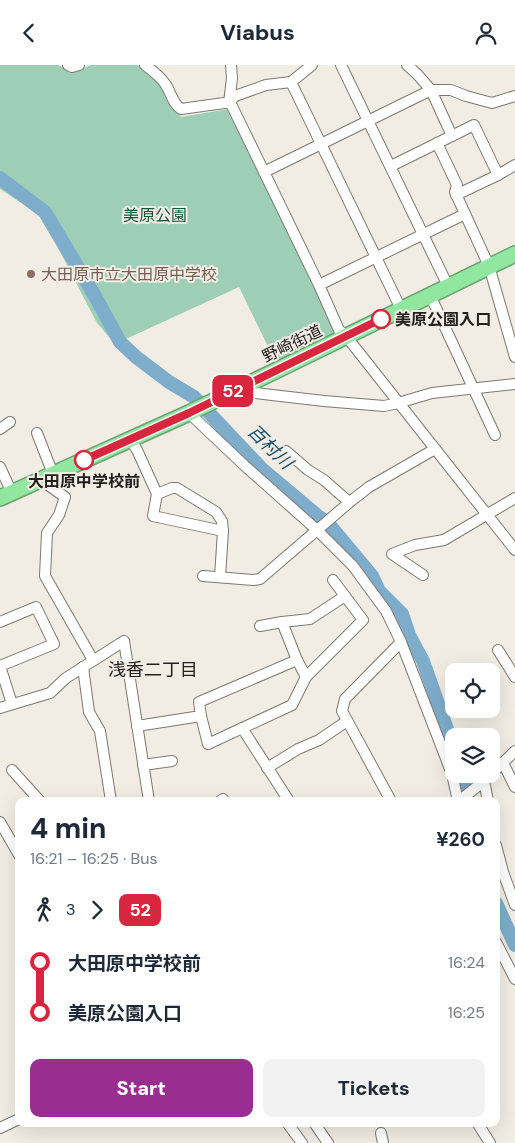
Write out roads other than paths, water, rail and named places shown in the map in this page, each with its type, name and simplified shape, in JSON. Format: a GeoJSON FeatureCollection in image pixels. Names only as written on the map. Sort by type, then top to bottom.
{"type":"FeatureCollection","features":[{"type":"Feature","properties":{"kind":"highway","name":"野崎街道"},"geometry":{"type":"LineString","coordinates":[[6,495],[192,411],[515,253]]}},
{"type":"Feature","properties":{"kind":"street"},"geometry":{"type":"LineString","coordinates":[[68,65],[72,67],[79,65]]}},
{"type":"Feature","properties":{"kind":"street"},"geometry":{"type":"LineString","coordinates":[[145,65],[165,83],[177,106],[181,109],[229,103],[235,96],[266,85],[291,82],[312,65]]}},
{"type":"Feature","properties":{"kind":"street"},"geometry":{"type":"LineString","coordinates":[[231,65],[232,79],[229,103],[319,285],[339,330],[346,336],[515,550]]}},
{"type":"Feature","properties":{"kind":"street"},"geometry":{"type":"LineString","coordinates":[[341,65],[448,286]]}},
{"type":"Feature","properties":{"kind":"street"},"geometry":{"type":"LineString","coordinates":[[406,65],[431,90],[452,136]]}},
{"type":"Feature","properties":{"kind":"street"},"geometry":{"type":"LineString","coordinates":[[291,82],[401,309]]}},
{"type":"Feature","properties":{"kind":"street"},"geometry":{"type":"LineString","coordinates":[[264,172],[431,90],[451,90],[492,103],[515,96]]}},
{"type":"Feature","properties":{"kind":"street"},"geometry":{"type":"LineString","coordinates":[[391,166],[474,125],[498,175]]}},
{"type":"Feature","properties":{"kind":"street"},"geometry":{"type":"LineString","coordinates":[[437,143],[457,185],[456,195],[489,266],[515,357]]}},
{"type":"Feature","properties":{"kind":"street"},"geometry":{"type":"LineString","coordinates":[[456,195],[515,165]]}},
{"type":"Feature","properties":{"kind":"street"},"geometry":{"type":"LineString","coordinates":[[319,285],[465,214]]}},
{"type":"Feature","properties":{"kind":"street"},"geometry":{"type":"LineString","coordinates":[[430,295],[495,435]]}},
{"type":"Feature","properties":{"kind":"street"},"geometry":{"type":"LineString","coordinates":[[242,387],[256,393],[384,406],[432,393],[515,384]]}},
{"type":"Feature","properties":{"kind":"street"},"geometry":{"type":"LineString","coordinates":[[192,411],[245,466],[317,530],[353,566],[386,611],[401,642],[452,773],[459,797]]}},
{"type":"Feature","properties":{"kind":"street"},"geometry":{"type":"LineString","coordinates":[[0,429],[10,422]]}},
{"type":"Feature","properties":{"kind":"street"},"geometry":{"type":"LineString","coordinates":[[37,433],[47,477],[64,497],[59,515],[47,533],[45,576],[93,660]]}},
{"type":"Feature","properties":{"kind":"street"},"geometry":{"type":"LineString","coordinates":[[130,439],[157,494],[153,517],[223,531]]}},
{"type":"Feature","properties":{"kind":"street"},"geometry":{"type":"LineString","coordinates":[[203,576],[260,579],[369,487],[435,449]]}},
{"type":"Feature","properties":{"kind":"street"},"geometry":{"type":"LineString","coordinates":[[286,451],[349,502]]}},
{"type":"Feature","properties":{"kind":"street"},"geometry":{"type":"LineString","coordinates":[[0,467],[6,495]]}},
{"type":"Feature","properties":{"kind":"street"},"geometry":{"type":"LineString","coordinates":[[157,494],[177,488],[216,512],[222,521],[223,531],[220,577]]}},
{"type":"Feature","properties":{"kind":"street"},"geometry":{"type":"LineString","coordinates":[[423,575],[392,554],[415,545],[444,540],[515,498]]}},
{"type":"Feature","properties":{"kind":"street"},"geometry":{"type":"LineString","coordinates":[[297,660],[199,703],[208,744],[292,705],[306,677],[363,620],[333,580]]}},
{"type":"Feature","properties":{"kind":"street"},"geometry":{"type":"LineString","coordinates":[[260,626],[310,619],[345,596]]}},
{"type":"Feature","properties":{"kind":"street"},"geometry":{"type":"LineString","coordinates":[[0,622],[36,607],[54,644],[0,666],[12,705]]}},
{"type":"Feature","properties":{"kind":"street"},"geometry":{"type":"LineString","coordinates":[[282,622],[306,677]]}},
{"type":"Feature","properties":{"kind":"street"},"geometry":{"type":"LineString","coordinates":[[0,708],[50,693],[66,678],[124,641],[148,797]]}},
{"type":"Feature","properties":{"kind":"street"},"geometry":{"type":"LineString","coordinates":[[389,797],[342,711],[345,699],[401,642]]}},
{"type":"Feature","properties":{"kind":"street"},"geometry":{"type":"LineString","coordinates":[[498,650],[515,677]]}},
{"type":"Feature","properties":{"kind":"street"},"geometry":{"type":"LineString","coordinates":[[83,667],[89,712],[100,731],[110,797]]}},
{"type":"Feature","properties":{"kind":"street"},"geometry":{"type":"LineString","coordinates":[[137,726],[202,716]]}},
{"type":"Feature","properties":{"kind":"street"},"geometry":{"type":"LineString","coordinates":[[267,768],[348,721]]}},
{"type":"Feature","properties":{"kind":"street"},"geometry":{"type":"LineString","coordinates":[[242,728],[286,797]]}},
{"type":"Feature","properties":{"kind":"street"},"geometry":{"type":"LineString","coordinates":[[464,797],[481,784],[515,751]]}},
{"type":"Feature","properties":{"kind":"street"},"geometry":{"type":"LineString","coordinates":[[143,765],[172,761]]}},
{"type":"Feature","properties":{"kind":"street"},"geometry":{"type":"LineString","coordinates":[[503,763],[515,787]]}},
{"type":"Feature","properties":{"kind":"street"},"geometry":{"type":"LineString","coordinates":[[12,770],[36,797]]}},
{"type":"Feature","properties":{"kind":"street"},"geometry":{"type":"LineString","coordinates":[[481,784],[486,797]]}},
{"type":"Feature","properties":{"kind":"street"},"geometry":{"type":"LineString","coordinates":[[0,822],[15,849]]}},
{"type":"Feature","properties":{"kind":"street"},"geometry":{"type":"LineString","coordinates":[[500,860],[515,905]]}},
{"type":"Feature","properties":{"kind":"street"},"geometry":{"type":"LineString","coordinates":[[500,951],[515,979]]}},
{"type":"Feature","properties":{"kind":"street"},"geometry":{"type":"LineString","coordinates":[[0,1128],[15,1121]]}},
{"type":"Feature","properties":{"kind":"street"},"geometry":{"type":"LineString","coordinates":[[290,1127],[302,1143]]}},
{"type":"Feature","properties":{"kind":"street"},"geometry":{"type":"LineString","coordinates":[[317,1127],[328,1143]]}},
{"type":"Feature","properties":{"kind":"street"},"geometry":{"type":"LineString","coordinates":[[480,1127],[490,1143]]}},
{"type":"Feature","properties":{"kind":"waterway","name":"百村川"},"geometry":{"type":"LineString","coordinates":[[0,178],[45,212],[120,342],[136,357],[169,382],[194,397],[262,469],[327,522],[372,576],[379,591],[402,614],[409,635],[423,661],[447,728]]}},
{"type":"Feature","properties":{"kind":"waterway","name":"百村川"},"geometry":{"type":"LineString","coordinates":[[463,783],[467,797]]}},
{"type":"Feature","properties":{"kind":"waterway","name":"百村川"},"geometry":{"type":"LineString","coordinates":[[500,912],[515,945]]}},
{"type":"Feature","properties":{"kind":"place","name":"大田原市立大田原中学校"},"geometry":{"type":"Point","coordinates":[31,274]}},
{"type":"Feature","properties":{"kind":"place","name":"美原公園入口"},"geometry":{"type":"Point","coordinates":[381,319]}},
{"type":"Feature","properties":{"kind":"place","name":"大田原中学校前"},"geometry":{"type":"Point","coordinates":[84,460]}},
{"type":"Feature","properties":{"kind":"district","name":"浅香二丁目"},"geometry":{"type":"Point","coordinates":[153,670]}},
{"type":"Feature","properties":{"kind":"park label","name":"美原公園"},"geometry":{"type":"Point","coordinates":[155,215]}}]}
